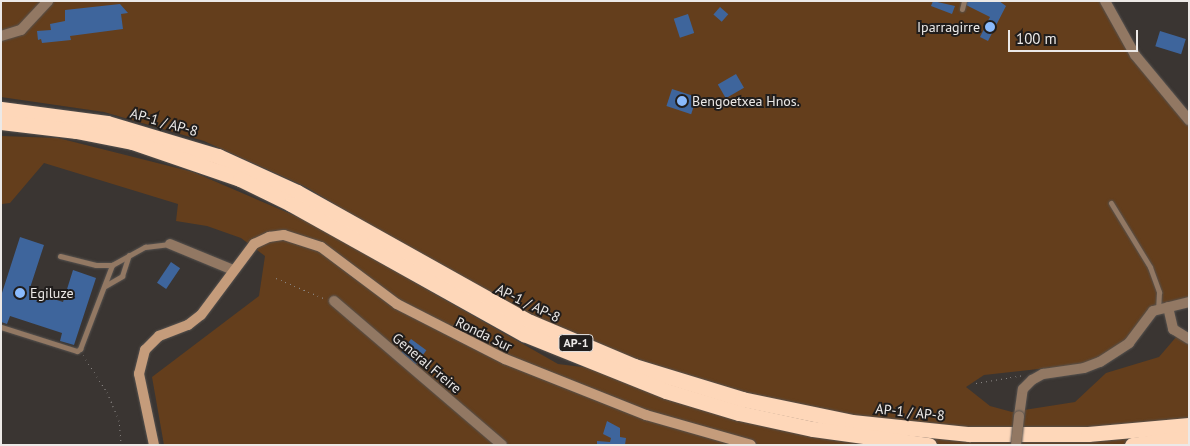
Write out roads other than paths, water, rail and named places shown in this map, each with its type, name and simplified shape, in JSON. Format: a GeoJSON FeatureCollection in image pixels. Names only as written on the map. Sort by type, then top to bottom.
{"type":"FeatureCollection","features":[{"type":"Feature","properties":{"kind":"highway","name":"AP-1 / AP-8"},"geometry":{"type":"LineString","coordinates":[[1,109],[107,123],[218,156],[297,192],[530,322],[634,366],[742,400],[852,422],[969,434],[1088,434],[1189,425]]}},
{"type":"Feature","properties":{"kind":"highway","name":"AP-1 / AP-8"},"geometry":{"type":"LineString","coordinates":[[1,122],[76,131],[132,142],[240,179],[291,204],[490,317],[559,350],[657,388],[776,421],[929,445]]}},
{"type":"Feature","properties":{"kind":"highway"},"geometry":{"type":"LineString","coordinates":[[1132,445],[1189,438]]}},
{"type":"Feature","properties":{"kind":"main road","name":"Ronda Sur"},"geometry":{"type":"LineString","coordinates":[[154,445],[140,380],[142,356],[159,336],[188,325],[201,315],[248,250],[261,240],[284,235],[307,240],[397,304],[506,359],[646,415],[751,445]]}},
{"type":"Feature","properties":{"kind":"street"},"geometry":{"type":"LineString","coordinates":[[1,36],[21,30],[48,1]]}},
{"type":"Feature","properties":{"kind":"street"},"geometry":{"type":"LineString","coordinates":[[1105,1],[1135,55],[1189,120]]}},
{"type":"Feature","properties":{"kind":"street"},"geometry":{"type":"LineString","coordinates":[[170,244],[233,270]]}},
{"type":"Feature","properties":{"kind":"street","name":"General Freire"},"geometry":{"type":"LineString","coordinates":[[334,301],[502,445]]}},
{"type":"Feature","properties":{"kind":"street"},"geometry":{"type":"LineString","coordinates":[[1016,445],[1024,390],[1037,377],[1084,368],[1113,355],[1129,343],[1163,309],[1186,304]]}},
{"type":"Feature","properties":{"kind":"street"},"geometry":{"type":"LineString","coordinates":[[1163,309],[1173,329],[1189,339]]}},
{"type":"Feature","properties":{"kind":"lane"},"geometry":{"type":"LineString","coordinates":[[962,10],[964,1]]}},
{"type":"Feature","properties":{"kind":"lane"},"geometry":{"type":"LineString","coordinates":[[1111,203],[1150,267],[1163,309]]}},
{"type":"Feature","properties":{"kind":"lane"},"geometry":{"type":"LineString","coordinates":[[60,256],[96,265],[112,265],[144,247],[170,244]]}},
{"type":"Feature","properties":{"kind":"lane"},"geometry":{"type":"LineString","coordinates":[[105,286],[122,276],[130,255]]}},
{"type":"Feature","properties":{"kind":"lane"},"geometry":{"type":"LineString","coordinates":[[1,327],[77,351],[80,349],[112,265]]}},
{"type":"Feature","properties":{"kind":"place","name":"Iparragirre"},"geometry":{"type":"Point","coordinates":[990,27]}},
{"type":"Feature","properties":{"kind":"place","name":"Bengoetxea Hnos."},"geometry":{"type":"Point","coordinates":[682,101]}},
{"type":"Feature","properties":{"kind":"place","name":"Egiluze"},"geometry":{"type":"Point","coordinates":[20,293]}}]}
